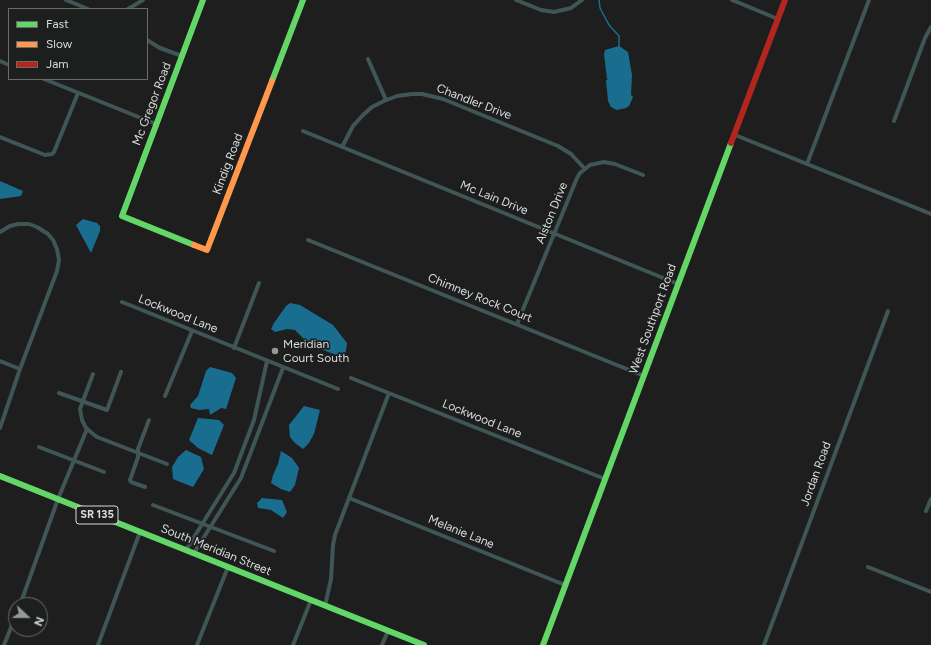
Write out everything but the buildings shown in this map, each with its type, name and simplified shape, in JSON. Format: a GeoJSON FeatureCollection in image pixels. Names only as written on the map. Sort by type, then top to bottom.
{"type":"FeatureCollection","features":[{"type":"Feature","properties":{"kind":"main road","name":"Mc Gregor Road"},"geometry":{"type":"LineString","coordinates":[[122,216],[203,0]]}},
{"type":"Feature","properties":{"kind":"main road","name":"Kindig Road"},"geometry":{"type":"LineString","coordinates":[[122,216],[207,250],[303,0]]}},
{"type":"Feature","properties":{"kind":"main road","name":"West Southport Road"},"geometry":{"type":"LineString","coordinates":[[543,645],[785,0]]}},
{"type":"Feature","properties":{"kind":"main road","name":"South Meridian Street"},"geometry":{"type":"LineString","coordinates":[[0,476],[424,645]]}},
{"type":"Feature","properties":{"kind":"street"},"geometry":{"type":"LineString","coordinates":[[66,0],[86,8]]}},
{"type":"Feature","properties":{"kind":"street"},"geometry":{"type":"LineString","coordinates":[[130,8],[143,0]]}},
{"type":"Feature","properties":{"kind":"street"},"geometry":{"type":"LineString","coordinates":[[516,0],[542,10],[554,12],[571,8],[582,0]]}},
{"type":"Feature","properties":{"kind":"street"},"geometry":{"type":"LineString","coordinates":[[732,0],[778,18]]}},
{"type":"Feature","properties":{"kind":"street"},"geometry":{"type":"LineString","coordinates":[[807,164],[869,0]]}},
{"type":"Feature","properties":{"kind":"street"},"geometry":{"type":"LineString","coordinates":[[894,121],[925,38],[931,27]]}},
{"type":"Feature","properties":{"kind":"street"},"geometry":{"type":"LineString","coordinates":[[148,41],[160,48],[182,56]]}},
{"type":"Feature","properties":{"kind":"street"},"geometry":{"type":"LineString","coordinates":[[368,59],[386,100]]}},
{"type":"Feature","properties":{"kind":"street"},"geometry":{"type":"LineString","coordinates":[[46,80],[156,124]]}},
{"type":"Feature","properties":{"kind":"street"},"geometry":{"type":"LineString","coordinates":[[0,137],[46,155],[52,154],[78,93]]}},
{"type":"Feature","properties":{"kind":"street","name":"Chandler Drive"},"geometry":{"type":"LineString","coordinates":[[342,147],[353,126],[372,107],[386,100],[399,96],[412,94],[426,95],[440,98],[560,147],[572,155],[584,169]]}},
{"type":"Feature","properties":{"kind":"street","name":"Mc Lain Drive"},"geometry":{"type":"LineString","coordinates":[[303,131],[678,284]]}},
{"type":"Feature","properties":{"kind":"street"},"geometry":{"type":"LineString","coordinates":[[735,135],[931,214]]}},
{"type":"Feature","properties":{"kind":"street"},"geometry":{"type":"LineString","coordinates":[[584,169],[596,163],[606,162],[643,175]]}},
{"type":"Feature","properties":{"kind":"street","name":"Alston Drive"},"geometry":{"type":"LineString","coordinates":[[517,324],[577,178],[584,169]]}},
{"type":"Feature","properties":{"kind":"street"},"geometry":{"type":"LineString","coordinates":[[0,232],[18,224],[29,224],[42,230],[54,242],[58,254],[59,264],[20,368],[0,428]]}},
{"type":"Feature","properties":{"kind":"street","name":"Chimney Rock Court"},"geometry":{"type":"LineString","coordinates":[[308,240],[644,376]]}},
{"type":"Feature","properties":{"kind":"street"},"geometry":{"type":"LineString","coordinates":[[234,348],[259,283]]}},
{"type":"Feature","properties":{"kind":"street","name":"Lockwood Lane"},"geometry":{"type":"LineString","coordinates":[[122,302],[338,389]]}},
{"type":"Feature","properties":{"kind":"street","name":"Jordan Road"},"geometry":{"type":"LineString","coordinates":[[764,645],[888,311]]}},
{"type":"Feature","properties":{"kind":"street"},"geometry":{"type":"LineString","coordinates":[[165,396],[192,331]]}},
{"type":"Feature","properties":{"kind":"street"},"geometry":{"type":"LineString","coordinates":[[0,361],[20,368]]}},
{"type":"Feature","properties":{"kind":"street"},"geometry":{"type":"LineString","coordinates":[[186,550],[234,473],[254,420],[267,361]]}},
{"type":"Feature","properties":{"kind":"street"},"geometry":{"type":"LineString","coordinates":[[194,553],[240,478],[283,368]]}},
{"type":"Feature","properties":{"kind":"street"},"geometry":{"type":"LineString","coordinates":[[59,393],[107,410],[121,372]]}},
{"type":"Feature","properties":{"kind":"street"},"geometry":{"type":"LineString","coordinates":[[93,374],[80,409],[81,416],[87,429],[95,436],[167,464]]}},
{"type":"Feature","properties":{"kind":"street","name":"Lockwood Lane"},"geometry":{"type":"LineString","coordinates":[[351,378],[605,479]]}},
{"type":"Feature","properties":{"kind":"street"},"geometry":{"type":"LineString","coordinates":[[325,606],[331,579],[334,541],[389,393]]}},
{"type":"Feature","properties":{"kind":"street"},"geometry":{"type":"LineString","coordinates":[[145,488],[130,481],[138,458],[138,449],[149,420]]}},
{"type":"Feature","properties":{"kind":"street"},"geometry":{"type":"LineString","coordinates":[[23,597],[58,499],[87,429]]}},
{"type":"Feature","properties":{"kind":"street"},"geometry":{"type":"LineString","coordinates":[[39,446],[104,472]]}},
{"type":"Feature","properties":{"kind":"street","name":"Melanie Lane"},"geometry":{"type":"LineString","coordinates":[[349,498],[565,585]]}},
{"type":"Feature","properties":{"kind":"street"},"geometry":{"type":"LineString","coordinates":[[926,511],[931,499]]}},
{"type":"Feature","properties":{"kind":"street"},"geometry":{"type":"LineString","coordinates":[[153,505],[274,551]]}},
{"type":"Feature","properties":{"kind":"street"},"geometry":{"type":"LineString","coordinates":[[98,645],[140,532]]}},
{"type":"Feature","properties":{"kind":"street"},"geometry":{"type":"LineString","coordinates":[[197,645],[228,567]]}},
{"type":"Feature","properties":{"kind":"street"},"geometry":{"type":"LineString","coordinates":[[868,567],[931,592]]}},
{"type":"Feature","properties":{"kind":"street"},"geometry":{"type":"LineString","coordinates":[[293,645],[311,600]]}},
{"type":"Feature","properties":{"kind":"street"},"geometry":{"type":"LineString","coordinates":[[382,645],[388,631]]}},
{"type":"Feature","properties":{"kind":"street"},"geometry":{"type":"LineString","coordinates":[[4,645],[8,635]]}},
{"type":"Feature","properties":{"kind":"water"},"geometry":{"type":"Polygon","coordinates":[[[619,46],[628,52],[632,75],[631,95],[633,97],[629,106],[617,110],[611,107],[608,101],[606,80],[608,80],[604,54],[605,50],[619,46]]]}},
{"type":"Feature","properties":{"kind":"water"},"geometry":{"type":"Polygon","coordinates":[[[0,181],[23,191],[21,196],[0,199],[0,181]]]}},
{"type":"Feature","properties":{"kind":"water"},"geometry":{"type":"Polygon","coordinates":[[[83,219],[97,223],[100,226],[100,231],[91,253],[76,225],[83,219]]]}},
{"type":"Feature","properties":{"kind":"water"},"geometry":{"type":"Polygon","coordinates":[[[290,303],[300,305],[333,325],[347,343],[344,358],[318,348],[305,340],[295,330],[287,329],[275,332],[271,329],[286,306],[290,303]]]}},
{"type":"Feature","properties":{"kind":"water"},"geometry":{"type":"Polygon","coordinates":[[[210,367],[232,373],[236,378],[226,409],[221,408],[210,415],[209,409],[199,410],[191,408],[190,405],[198,396],[206,371],[210,367]]]}},
{"type":"Feature","properties":{"kind":"water"},"geometry":{"type":"Polygon","coordinates":[[[304,406],[320,410],[314,434],[309,443],[303,449],[290,437],[289,425],[304,406]]]}},
{"type":"Feature","properties":{"kind":"water"},"geometry":{"type":"Polygon","coordinates":[[[198,418],[219,420],[224,425],[212,455],[198,448],[189,440],[198,418]]]}},
{"type":"Feature","properties":{"kind":"water"},"geometry":{"type":"Polygon","coordinates":[[[186,450],[201,457],[204,469],[193,487],[173,479],[172,467],[178,457],[186,450]]]}},
{"type":"Feature","properties":{"kind":"water"},"geometry":{"type":"Polygon","coordinates":[[[281,451],[292,458],[299,468],[295,485],[290,492],[271,483],[281,451]]]}},
{"type":"Feature","properties":{"kind":"water"},"geometry":{"type":"Polygon","coordinates":[[[262,498],[282,500],[287,512],[283,518],[271,510],[258,508],[257,503],[262,498]]]}},
{"type":"Feature","properties":{"kind":"waterway"},"geometry":{"type":"LineString","coordinates":[[599,0],[600,8],[609,25],[619,36],[619,46]]}},
{"type":"Feature","properties":{"kind":"traffic: fast"},"geometry":{"type":"LineString","coordinates":[[194,245],[122,216],[203,0]]}},
{"type":"Feature","properties":{"kind":"traffic: fast"},"geometry":{"type":"LineString","coordinates":[[272,81],[303,0]]}},
{"type":"Feature","properties":{"kind":"traffic: fast"},"geometry":{"type":"LineString","coordinates":[[543,645],[731,143]]}},
{"type":"Feature","properties":{"kind":"traffic: fast"},"geometry":{"type":"LineString","coordinates":[[0,476],[424,645]]}},
{"type":"Feature","properties":{"kind":"traffic: slow"},"geometry":{"type":"LineString","coordinates":[[194,245],[207,250],[272,81]]}},
{"type":"Feature","properties":{"kind":"traffic: jam"},"geometry":{"type":"LineString","coordinates":[[731,143],[785,0]]}},
{"type":"Feature","properties":{"kind":"place","name":"Meridian Court South"},"geometry":{"type":"Point","coordinates":[275,351]}}]}
